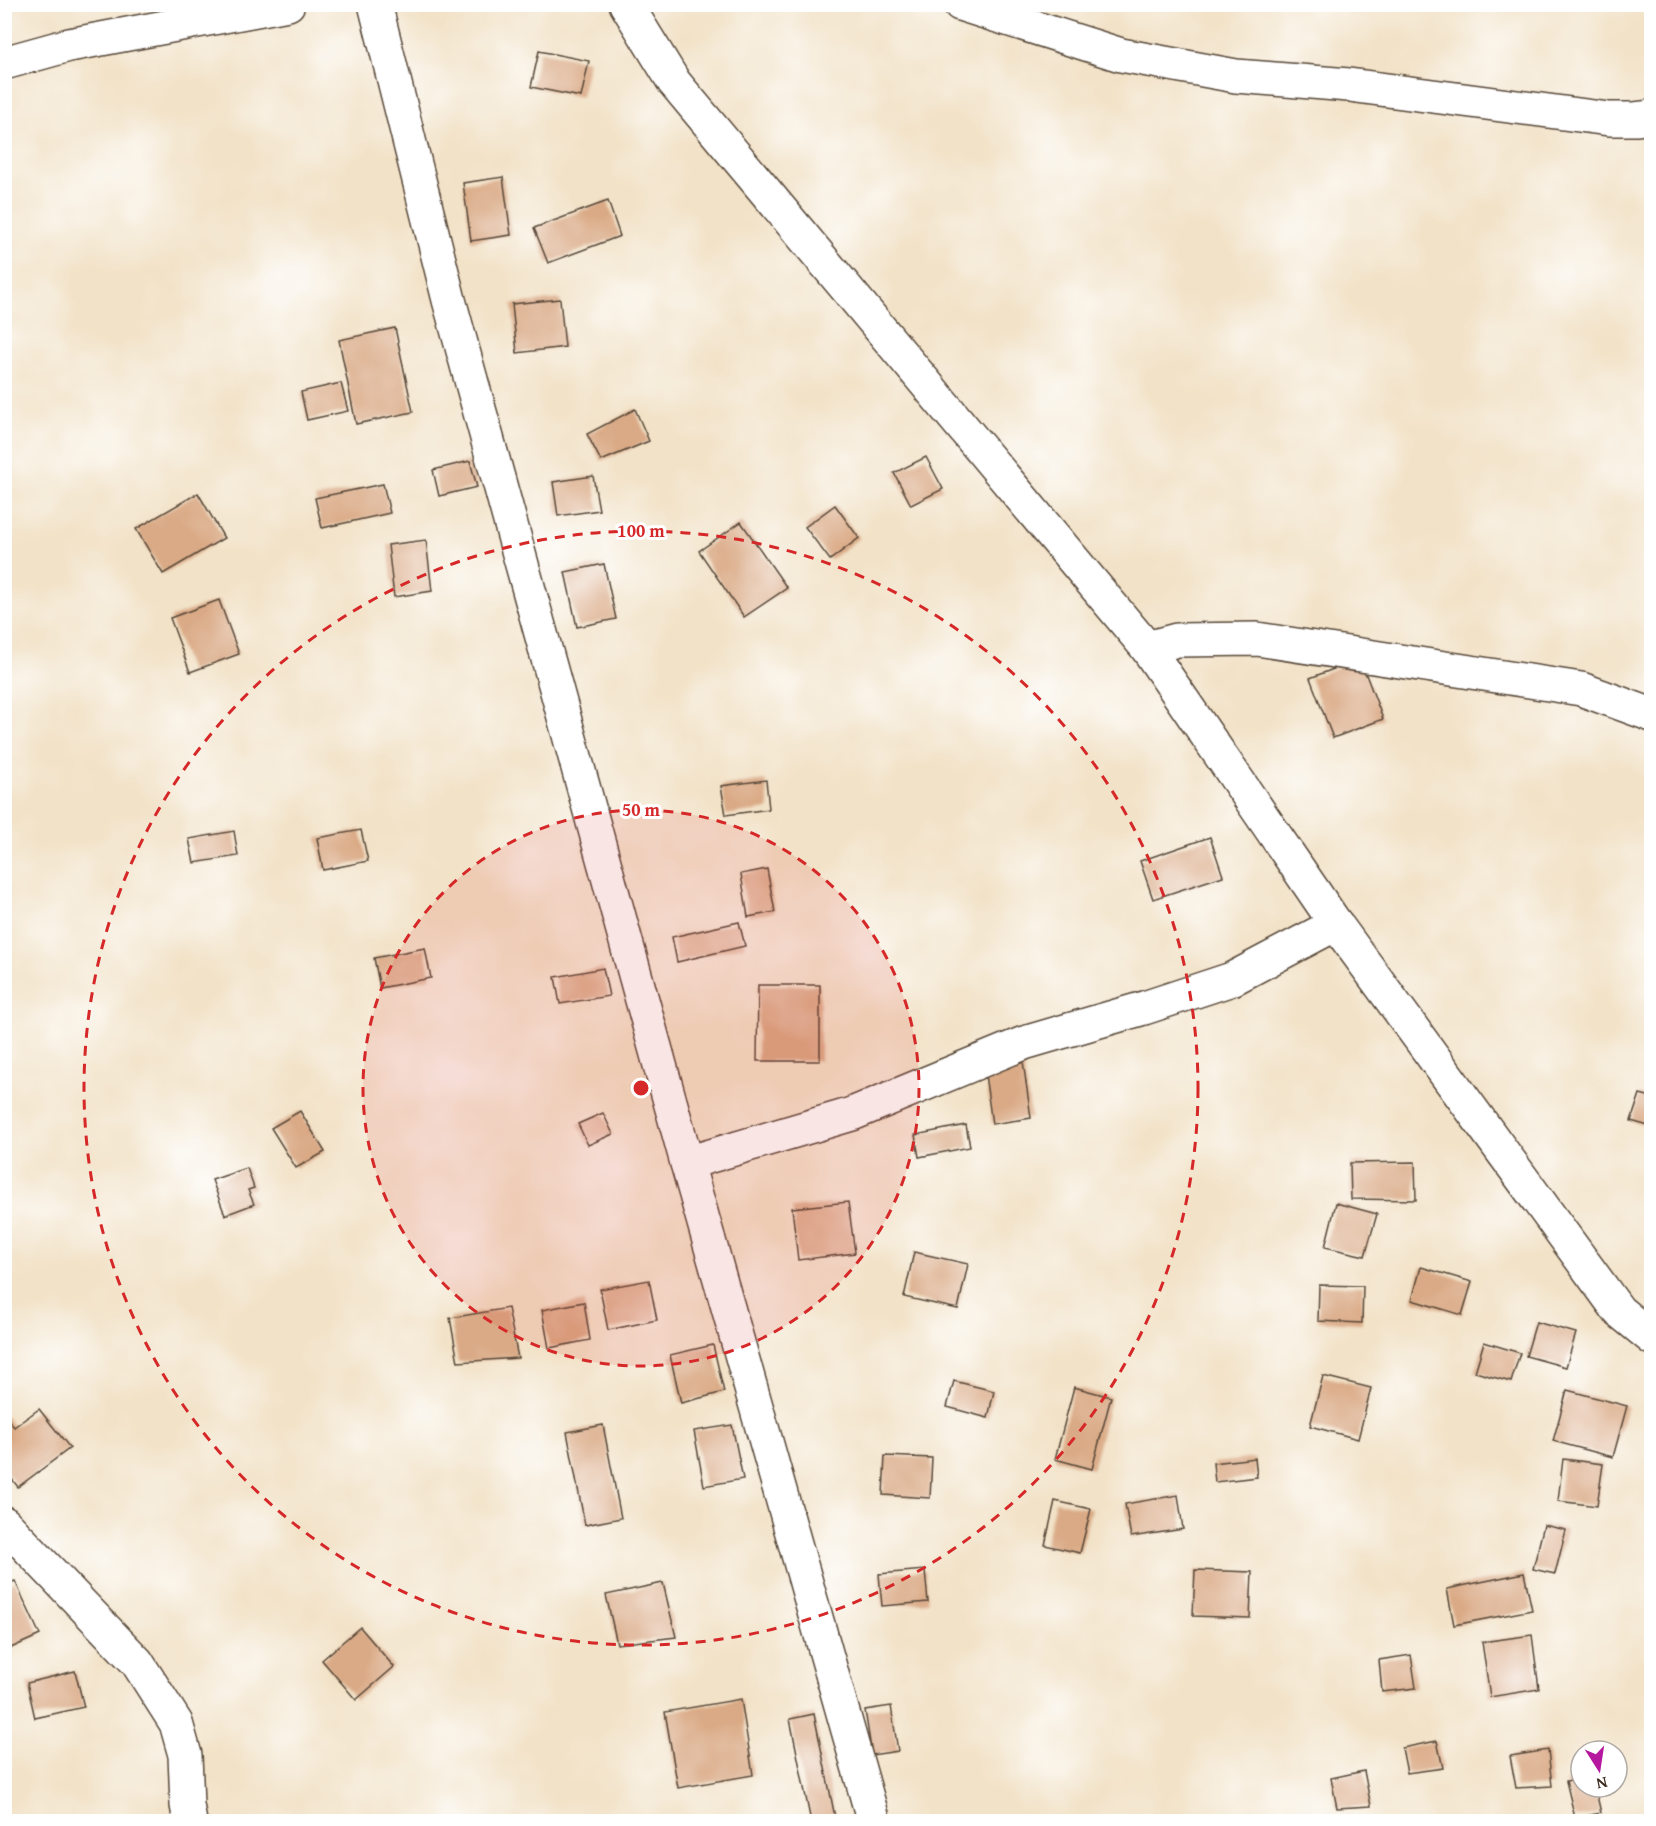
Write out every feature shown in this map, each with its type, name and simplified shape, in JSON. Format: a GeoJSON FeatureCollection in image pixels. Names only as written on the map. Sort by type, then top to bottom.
{"type":"FeatureCollection","features":[{"type":"Feature","properties":{"kind":"street"},"geometry":{"type":"LineString","coordinates":[[4,63],[69,45],[288,4]]}},
{"type":"Feature","properties":{"kind":"street"},"geometry":{"type":"LineString","coordinates":[[375,4],[449,300],[687,1163],[874,1821]]}},
{"type":"Feature","properties":{"kind":"street"},"geometry":{"type":"LineString","coordinates":[[626,4],[674,82],[1147,648],[1336,924],[1619,1311],[1652,1338]]}},
{"type":"Feature","properties":{"kind":"street"},"geometry":{"type":"LineString","coordinates":[[960,4],[1122,55],[1236,76],[1348,85],[1609,119],[1652,117]]}},
{"type":"Feature","properties":{"kind":"street"},"geometry":{"type":"LineString","coordinates":[[1147,648],[1177,640],[1257,639],[1581,689],[1652,715]]}},
{"type":"Feature","properties":{"kind":"street"},"geometry":{"type":"LineString","coordinates":[[687,1163],[852,1114],[1024,1043],[1144,1008],[1232,979],[1336,924]]}},
{"type":"Feature","properties":{"kind":"street"},"geometry":{"type":"LineString","coordinates":[[4,1523],[137,1662],[176,1723],[185,1755],[190,1821]]}},
{"type":"Feature","properties":{"kind":"building"},"geometry":{"type":"Polygon","coordinates":[[[539,51],[589,61],[581,97],[531,87],[539,51]]]}},
{"type":"Feature","properties":{"kind":"building"},"geometry":{"type":"Polygon","coordinates":[[[503,177],[511,235],[471,241],[463,183],[503,177]]]}},
{"type":"Feature","properties":{"kind":"building"},"geometry":{"type":"Polygon","coordinates":[[[608,201],[620,236],[548,263],[534,228],[608,201]]]}},
{"type":"Feature","properties":{"kind":"building"},"geometry":{"type":"Polygon","coordinates":[[[560,299],[565,347],[517,353],[512,304],[560,299]]]}},
{"type":"Feature","properties":{"kind":"building"},"geometry":{"type":"Polygon","coordinates":[[[395,328],[413,412],[356,424],[339,340],[395,328]]]}},
{"type":"Feature","properties":{"kind":"building"},"geometry":{"type":"Polygon","coordinates":[[[341,383],[348,411],[307,420],[301,392],[341,383]]]}},
{"type":"Feature","properties":{"kind":"building"},"geometry":{"type":"Polygon","coordinates":[[[635,409],[649,441],[601,461],[587,434],[635,409]]]}},
{"type":"Feature","properties":{"kind":"building"},"geometry":{"type":"Polygon","coordinates":[[[926,457],[943,489],[911,505],[894,473],[926,457]]]}},
{"type":"Feature","properties":{"kind":"building"},"geometry":{"type":"Polygon","coordinates":[[[470,461],[477,487],[439,496],[433,470],[470,461]]]}},
{"type":"Feature","properties":{"kind":"building"},"geometry":{"type":"Polygon","coordinates":[[[593,476],[599,510],[558,516],[553,482],[593,476]]]}},
{"type":"Feature","properties":{"kind":"building"},"geometry":{"type":"Polygon","coordinates":[[[383,484],[390,513],[322,528],[315,498],[383,484]]]}},
{"type":"Feature","properties":{"kind":"building"},"geometry":{"type":"Polygon","coordinates":[[[198,493],[224,538],[163,574],[136,529],[198,493]]]}},
{"type":"Feature","properties":{"kind":"building"},"geometry":{"type":"Polygon","coordinates":[[[835,505],[859,538],[830,560],[805,527],[835,505]]]}},
{"type":"Feature","properties":{"kind":"building"},"geometry":{"type":"Polygon","coordinates":[[[741,522],[787,588],[744,617],[699,551],[741,522]]]}},
{"type":"Feature","properties":{"kind":"building"},"geometry":{"type":"Polygon","coordinates":[[[426,540],[432,591],[394,597],[388,545],[426,540]]]}},
{"type":"Feature","properties":{"kind":"building"},"geometry":{"type":"Polygon","coordinates":[[[604,564],[616,619],[577,627],[565,572],[604,564]]]}},
{"type":"Feature","properties":{"kind":"building"},"geometry":{"type":"Polygon","coordinates":[[[219,600],[239,654],[190,672],[170,618],[219,600]]]}},
{"type":"Feature","properties":{"kind":"building"},"geometry":{"type":"Polygon","coordinates":[[[1360,659],[1383,719],[1333,738],[1310,678],[1360,659]]]}},
{"type":"Feature","properties":{"kind":"building"},"geometry":{"type":"Polygon","coordinates":[[[766,780],[769,809],[726,815],[721,786],[766,780]]]}},
{"type":"Feature","properties":{"kind":"building"},"geometry":{"type":"Polygon","coordinates":[[[361,830],[368,861],[323,870],[317,838],[361,830]]]}},
{"type":"Feature","properties":{"kind":"building"},"geometry":{"type":"Polygon","coordinates":[[[234,831],[238,856],[194,863],[189,839],[234,831]]]}},
{"type":"Feature","properties":{"kind":"building"},"geometry":{"type":"Polygon","coordinates":[[[1210,837],[1223,876],[1153,899],[1140,861],[1210,837]]]}},
{"type":"Feature","properties":{"kind":"building"},"geometry":{"type":"Polygon","coordinates":[[[767,869],[775,912],[748,917],[741,874],[767,869]]]}},
{"type":"Feature","properties":{"kind":"building"},"geometry":{"type":"Polygon","coordinates":[[[739,922],[745,946],[677,962],[672,937],[739,922]]]}},
{"type":"Feature","properties":{"kind":"building"},"geometry":{"type":"Polygon","coordinates":[[[425,948],[431,978],[380,988],[374,958],[425,948]]]}},
{"type":"Feature","properties":{"kind":"building"},"geometry":{"type":"Polygon","coordinates":[[[603,968],[609,996],[560,1004],[555,977],[603,968]]]}},
{"type":"Feature","properties":{"kind":"building"},"geometry":{"type":"Polygon","coordinates":[[[758,985],[820,985],[820,1061],[757,1061],[758,985]]]}},
{"type":"Feature","properties":{"kind":"building"},"geometry":{"type":"Polygon","coordinates":[[[1023,1061],[1031,1118],[992,1124],[984,1067],[1023,1061]]]}},
{"type":"Feature","properties":{"kind":"building"},"geometry":{"type":"Polygon","coordinates":[[[1640,1094],[1652,1097],[1652,1127],[1631,1121],[1640,1094]]]}},
{"type":"Feature","properties":{"kind":"building"},"geometry":{"type":"Polygon","coordinates":[[[300,1111],[325,1152],[296,1168],[271,1128],[300,1111]]]}},
{"type":"Feature","properties":{"kind":"building"},"geometry":{"type":"Polygon","coordinates":[[[603,1113],[613,1134],[588,1145],[578,1124],[603,1113]]]}},
{"type":"Feature","properties":{"kind":"building"},"geometry":{"type":"Polygon","coordinates":[[[966,1125],[970,1147],[919,1157],[915,1135],[966,1125]]]}},
{"type":"Feature","properties":{"kind":"building"},"geometry":{"type":"Polygon","coordinates":[[[1415,1162],[1416,1200],[1351,1199],[1350,1163],[1415,1162]]]}},
{"type":"Feature","properties":{"kind":"building"},"geometry":{"type":"Polygon","coordinates":[[[247,1168],[254,1188],[248,1190],[254,1204],[225,1215],[212,1180],[247,1168]]]}},
{"type":"Feature","properties":{"kind":"building"},"geometry":{"type":"Polygon","coordinates":[[[848,1202],[855,1253],[798,1260],[792,1208],[848,1202]]]}},
{"type":"Feature","properties":{"kind":"building"},"geometry":{"type":"Polygon","coordinates":[[[1336,1203],[1377,1214],[1365,1256],[1325,1247],[1336,1203]]]}},
{"type":"Feature","properties":{"kind":"building"},"geometry":{"type":"Polygon","coordinates":[[[914,1252],[968,1264],[958,1309],[904,1297],[914,1252]]]}},
{"type":"Feature","properties":{"kind":"building"},"geometry":{"type":"Polygon","coordinates":[[[1421,1267],[1472,1282],[1462,1315],[1412,1300],[1421,1267]]]}},
{"type":"Feature","properties":{"kind":"building"},"geometry":{"type":"Polygon","coordinates":[[[649,1280],[657,1320],[608,1330],[600,1289],[649,1280]]]}},
{"type":"Feature","properties":{"kind":"building"},"geometry":{"type":"Polygon","coordinates":[[[1319,1285],[1363,1286],[1362,1323],[1318,1321],[1319,1285]]]}},
{"type":"Feature","properties":{"kind":"building"},"geometry":{"type":"Polygon","coordinates":[[[584,1302],[590,1340],[549,1348],[542,1310],[584,1302]]]}},
{"type":"Feature","properties":{"kind":"building"},"geometry":{"type":"Polygon","coordinates":[[[508,1308],[518,1358],[458,1362],[450,1318],[508,1308]]]}},
{"type":"Feature","properties":{"kind":"building"},"geometry":{"type":"Polygon","coordinates":[[[1536,1322],[1576,1333],[1566,1367],[1526,1356],[1536,1322]]]}},
{"type":"Feature","properties":{"kind":"building"},"geometry":{"type":"Polygon","coordinates":[[[1484,1342],[1520,1353],[1511,1382],[1475,1372],[1484,1342]]]}},
{"type":"Feature","properties":{"kind":"building"},"geometry":{"type":"Polygon","coordinates":[[[713,1345],[724,1392],[681,1403],[670,1355],[713,1345]]]}},
{"type":"Feature","properties":{"kind":"building"},"geometry":{"type":"Polygon","coordinates":[[[1323,1376],[1371,1388],[1358,1439],[1310,1426],[1323,1376]]]}},
{"type":"Feature","properties":{"kind":"building"},"geometry":{"type":"Polygon","coordinates":[[[954,1381],[994,1391],[988,1418],[947,1407],[954,1381]]]}},
{"type":"Feature","properties":{"kind":"building"},"geometry":{"type":"Polygon","coordinates":[[[1074,1387],[1111,1397],[1092,1469],[1055,1459],[1074,1387]]]}},
{"type":"Feature","properties":{"kind":"building"},"geometry":{"type":"Polygon","coordinates":[[[1567,1390],[1627,1406],[1613,1457],[1553,1441],[1567,1390]]]}},
{"type":"Feature","properties":{"kind":"building"},"geometry":{"type":"Polygon","coordinates":[[[39,1409],[70,1448],[18,1487],[4,1469],[4,1414],[14,1427],[39,1409]]]}},
{"type":"Feature","properties":{"kind":"building"},"geometry":{"type":"Polygon","coordinates":[[[603,1425],[621,1518],[585,1525],[567,1432],[603,1425]]]}},
{"type":"Feature","properties":{"kind":"building"},"geometry":{"type":"Polygon","coordinates":[[[732,1425],[743,1479],[704,1486],[694,1431],[732,1425]]]}},
{"type":"Feature","properties":{"kind":"building"},"geometry":{"type":"Polygon","coordinates":[[[885,1456],[932,1458],[930,1498],[883,1495],[885,1456]]]}},
{"type":"Feature","properties":{"kind":"building"},"geometry":{"type":"Polygon","coordinates":[[[1255,1458],[1257,1477],[1215,1482],[1213,1463],[1255,1458]]]}},
{"type":"Feature","properties":{"kind":"building"},"geometry":{"type":"Polygon","coordinates":[[[1563,1459],[1603,1464],[1597,1506],[1558,1501],[1563,1459]]]}},
{"type":"Feature","properties":{"kind":"building"},"geometry":{"type":"Polygon","coordinates":[[[1178,1495],[1183,1529],[1131,1537],[1125,1504],[1178,1495]]]}},
{"type":"Feature","properties":{"kind":"building"},"geometry":{"type":"Polygon","coordinates":[[[1055,1501],[1091,1509],[1080,1553],[1045,1545],[1055,1501]]]}},
{"type":"Feature","properties":{"kind":"building"},"geometry":{"type":"Polygon","coordinates":[[[1544,1525],[1566,1530],[1555,1574],[1533,1569],[1544,1525]]]}},
{"type":"Feature","properties":{"kind":"building"},"geometry":{"type":"Polygon","coordinates":[[[925,1570],[928,1602],[882,1606],[879,1574],[925,1570]]]}},
{"type":"Feature","properties":{"kind":"building"},"geometry":{"type":"Polygon","coordinates":[[[1195,1570],[1252,1572],[1250,1618],[1193,1616],[1195,1570]]]}},
{"type":"Feature","properties":{"kind":"building"},"geometry":{"type":"Polygon","coordinates":[[[1524,1573],[1532,1610],[1454,1625],[1447,1589],[1524,1573]]]}},
{"type":"Feature","properties":{"kind":"building"},"geometry":{"type":"Polygon","coordinates":[[[15,1581],[40,1635],[4,1651],[4,1585],[15,1581]]]}},
{"type":"Feature","properties":{"kind":"building"},"geometry":{"type":"Polygon","coordinates":[[[663,1583],[676,1637],[617,1644],[606,1595],[663,1583]]]}},
{"type":"Feature","properties":{"kind":"building"},"geometry":{"type":"Polygon","coordinates":[[[360,1627],[394,1667],[356,1700],[322,1660],[360,1627]]]}},
{"type":"Feature","properties":{"kind":"building"},"geometry":{"type":"Polygon","coordinates":[[[1532,1635],[1539,1689],[1490,1697],[1482,1642],[1532,1635]]]}},
{"type":"Feature","properties":{"kind":"building"},"geometry":{"type":"Polygon","coordinates":[[[1411,1655],[1416,1688],[1382,1692],[1379,1660],[1411,1655]]]}},
{"type":"Feature","properties":{"kind":"building"},"geometry":{"type":"Polygon","coordinates":[[[75,1671],[84,1707],[35,1718],[27,1683],[75,1671]]]}},
{"type":"Feature","properties":{"kind":"building"},"geometry":{"type":"Polygon","coordinates":[[[741,1699],[753,1775],[678,1788],[665,1712],[741,1699]]]}},
{"type":"Feature","properties":{"kind":"building"},"geometry":{"type":"Polygon","coordinates":[[[891,1706],[898,1751],[872,1755],[865,1710],[891,1706]]]}},
{"type":"Feature","properties":{"kind":"building"},"geometry":{"type":"Polygon","coordinates":[[[814,1714],[836,1822],[811,1822],[790,1719],[814,1714]]]}},
{"type":"Feature","properties":{"kind":"building"},"geometry":{"type":"Polygon","coordinates":[[[1437,1741],[1443,1768],[1407,1773],[1402,1748],[1437,1741]]]}},
{"type":"Feature","properties":{"kind":"building"},"geometry":{"type":"Polygon","coordinates":[[[1548,1750],[1552,1786],[1516,1788],[1510,1756],[1548,1750]]]}},
{"type":"Feature","properties":{"kind":"building"},"geometry":{"type":"Polygon","coordinates":[[[1364,1771],[1371,1806],[1337,1808],[1331,1778],[1364,1771]]]}},
{"type":"Feature","properties":{"kind":"building"},"geometry":{"type":"Polygon","coordinates":[[[1570,1799],[1598,1799],[1601,1813],[1575,1818],[1570,1799]]]}}]}
